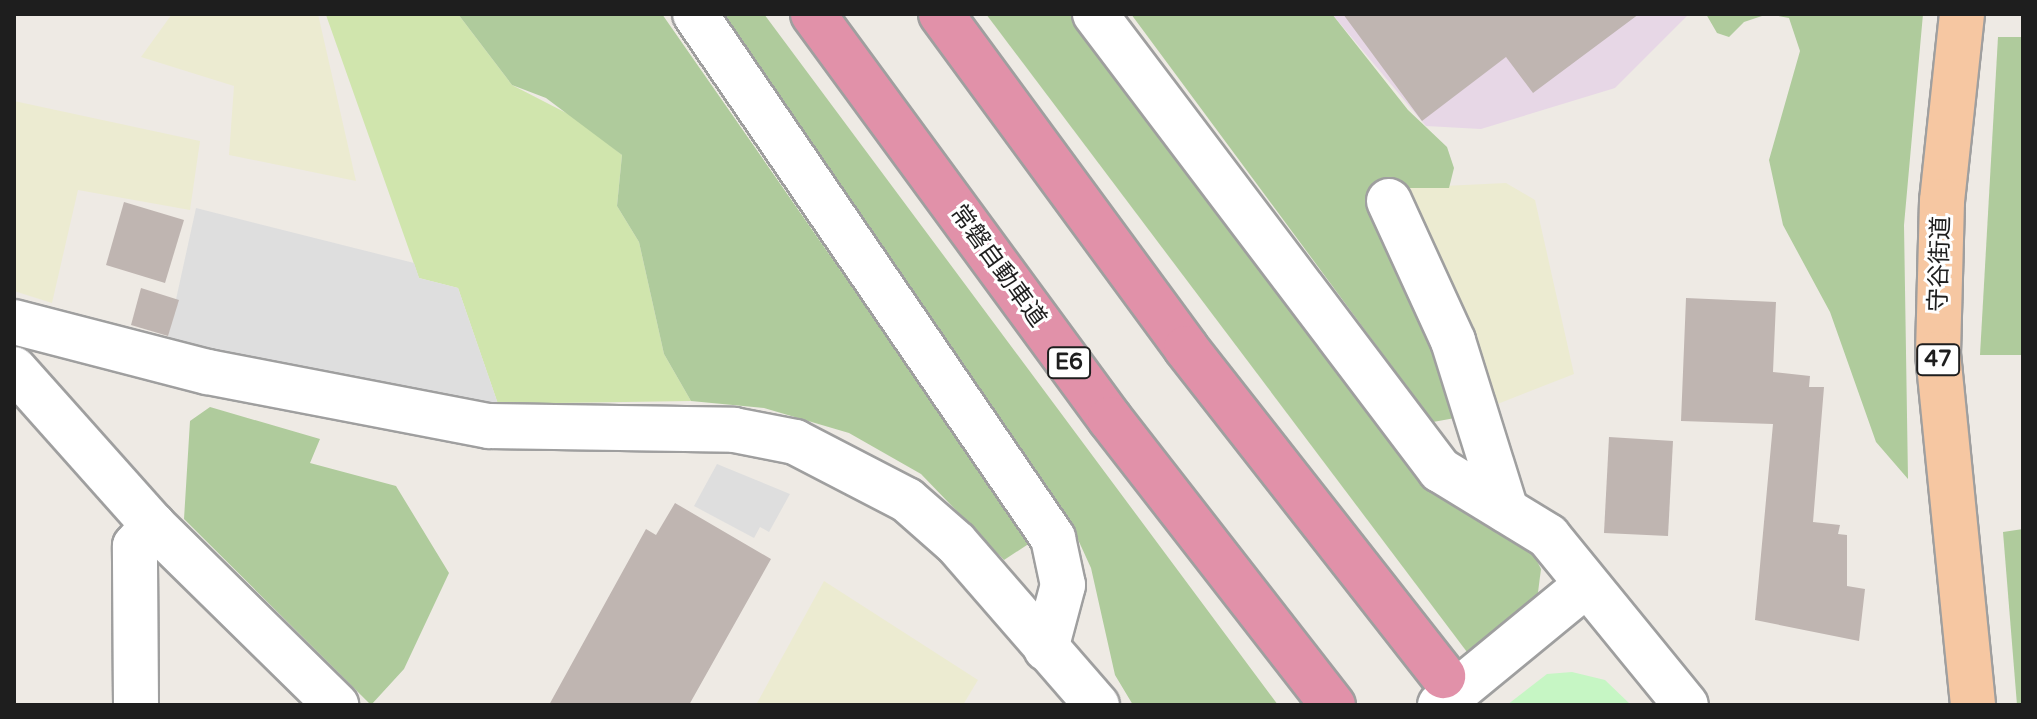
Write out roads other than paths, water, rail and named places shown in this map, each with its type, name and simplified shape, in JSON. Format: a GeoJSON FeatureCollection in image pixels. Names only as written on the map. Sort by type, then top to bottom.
{"type":"FeatureCollection","features":[{"type":"Feature","properties":{"kind":"highway","name":"常磐自動車道"},"geometry":{"type":"LineString","coordinates":[[813,14],[1110,419],[1333,705]]}},
{"type":"Feature","properties":{"kind":"highway"},"geometry":{"type":"LineString","coordinates":[[941,14],[1442,690]]}},
{"type":"Feature","properties":{"kind":"main road","name":"守谷街道"},"geometry":{"type":"LineString","coordinates":[[1962,14],[1942,201],[1938,354],[1973,705]]}},
{"type":"Feature","properties":{"kind":"street"},"geometry":{"type":"LineString","coordinates":[[695,14],[1053,538],[1063,585],[1046,649]]}},
{"type":"Feature","properties":{"kind":"street"},"geometry":{"type":"LineString","coordinates":[[1095,14],[1440,470],[1548,536],[1686,705]]}},
{"type":"Feature","properties":{"kind":"street"},"geometry":{"type":"LineString","coordinates":[[1389,201],[1453,341],[1506,510]]}},
{"type":"Feature","properties":{"kind":"street"},"geometry":{"type":"LineString","coordinates":[[14,322],[208,372],[489,426],[734,430],[795,442],[907,500],[956,543],[1097,705]]}},
{"type":"Feature","properties":{"kind":"street"},"geometry":{"type":"LineString","coordinates":[[14,369],[153,525],[336,705]]}},
{"type":"Feature","properties":{"kind":"street"},"geometry":{"type":"LineString","coordinates":[[136,705],[135,546],[153,525]]}},
{"type":"Feature","properties":{"kind":"street"},"geometry":{"type":"LineString","coordinates":[[1442,690],[1586,585]]}}]}
